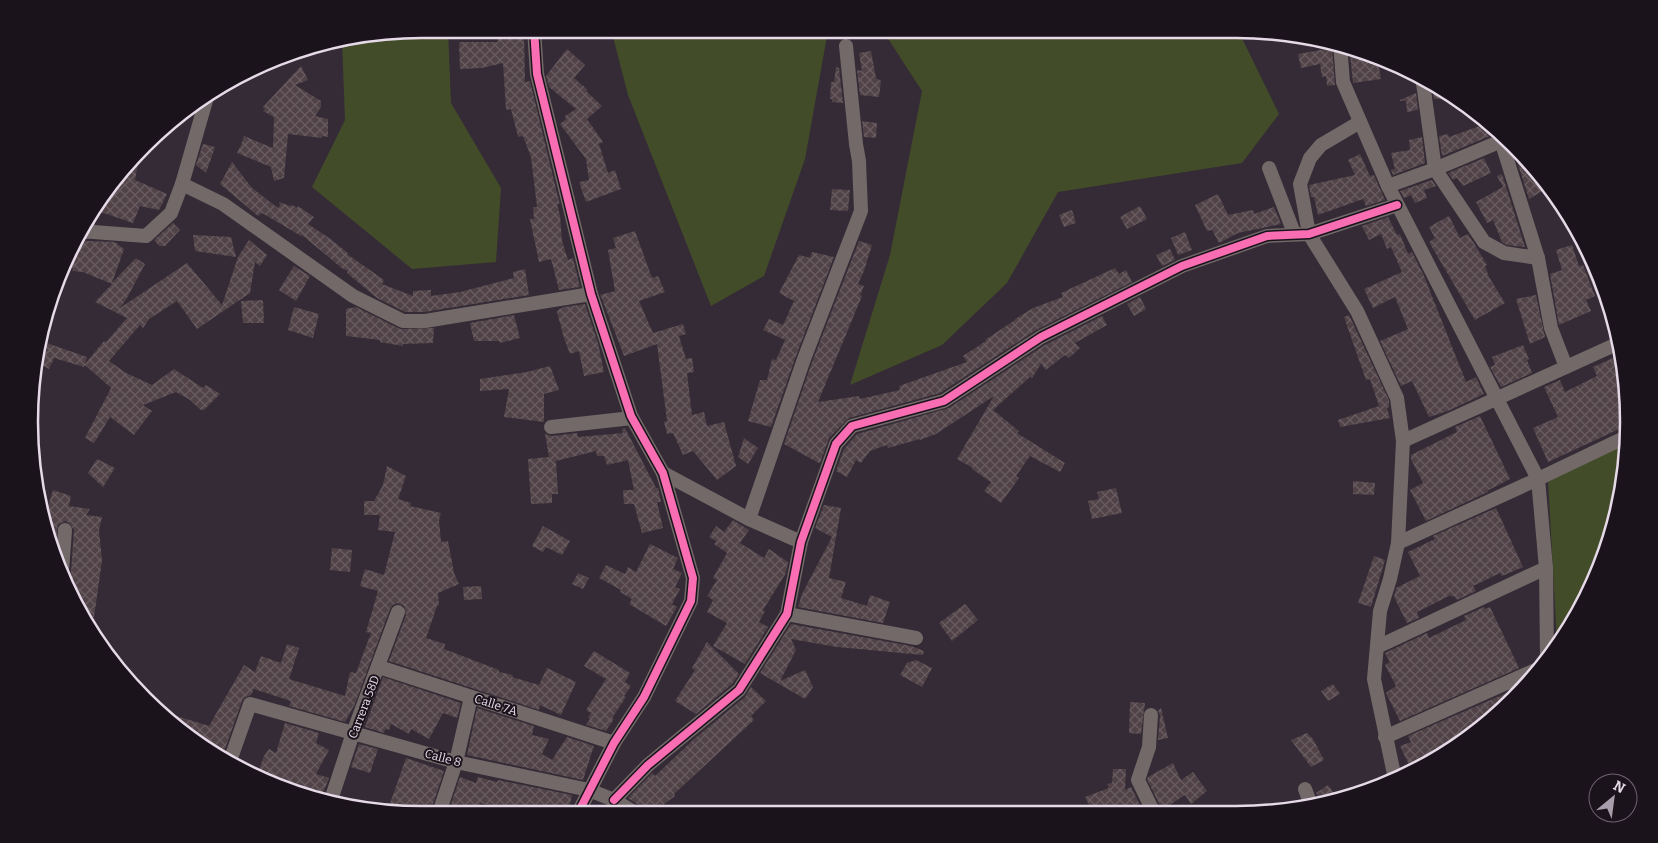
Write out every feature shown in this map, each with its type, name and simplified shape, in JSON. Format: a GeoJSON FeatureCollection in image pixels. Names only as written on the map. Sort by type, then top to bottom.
{"type":"FeatureCollection","features":[{"type":"Feature","properties":{"kind":"street"},"geometry":{"type":"LineString","coordinates":[[535,38],[537,74],[591,294],[632,418],[663,473],[693,578],[691,601],[644,697],[614,744],[581,806]]}},
{"type":"Feature","properties":{"kind":"street"},"geometry":{"type":"LineString","coordinates":[[749,519],[804,360],[861,211],[859,160],[846,46]]}},
{"type":"Feature","properties":{"kind":"street"},"geometry":{"type":"LineString","coordinates":[[1341,52],[1343,82],[1388,186],[1538,479],[1546,568],[1547,647]]}},
{"type":"Feature","properties":{"kind":"street"},"geometry":{"type":"LineString","coordinates":[[1423,86],[1435,169],[1484,242],[1504,253],[1538,258]]}},
{"type":"Feature","properties":{"kind":"street"},"geometry":{"type":"LineString","coordinates":[[87,232],[146,236],[171,213],[182,184],[205,104]]}},
{"type":"Feature","properties":{"kind":"street"},"geometry":{"type":"LineString","coordinates":[[1360,122],[1321,145],[1310,158],[1300,184],[1309,234],[1357,312],[1397,398],[1403,441],[1398,543],[1390,579],[1380,610],[1374,678],[1393,772]]}},
{"type":"Feature","properties":{"kind":"street"},"geometry":{"type":"LineString","coordinates":[[1388,186],[1435,169],[1497,139]]}},
{"type":"Feature","properties":{"kind":"street"},"geometry":{"type":"LineString","coordinates":[[1505,147],[1538,258],[1550,328],[1566,367]]}},
{"type":"Feature","properties":{"kind":"street"},"geometry":{"type":"LineString","coordinates":[[1269,168],[1294,234]]}},
{"type":"Feature","properties":{"kind":"street"},"geometry":{"type":"LineString","coordinates":[[182,184],[223,204],[353,296],[403,321],[425,321],[591,294]]}},
{"type":"Feature","properties":{"kind":"street"},"geometry":{"type":"LineString","coordinates":[[614,800],[648,766],[739,690],[787,614],[801,542],[836,444],[852,426],[944,401],[1041,337],[1182,266],[1267,236],[1309,234],[1397,205]]}},
{"type":"Feature","properties":{"kind":"street"},"geometry":{"type":"LineString","coordinates":[[1403,441],[1613,346]]}},
{"type":"Feature","properties":{"kind":"street"},"geometry":{"type":"LineString","coordinates":[[551,427],[632,418]]}},
{"type":"Feature","properties":{"kind":"street"},"geometry":{"type":"LineString","coordinates":[[1398,543],[1620,440]]}},
{"type":"Feature","properties":{"kind":"street"},"geometry":{"type":"LineString","coordinates":[[663,473],[749,519],[801,542]]}},
{"type":"Feature","properties":{"kind":"street"},"geometry":{"type":"LineString","coordinates":[[63,558],[66,530]]}},
{"type":"Feature","properties":{"kind":"street"},"geometry":{"type":"LineString","coordinates":[[1377,647],[1546,568]]}},
{"type":"Feature","properties":{"kind":"street","name":"Carrera 58D"},"geometry":{"type":"LineString","coordinates":[[332,795],[353,732],[379,667],[398,612]]}},
{"type":"Feature","properties":{"kind":"street"},"geometry":{"type":"LineString","coordinates":[[787,614],[916,638]]}},
{"type":"Feature","properties":{"kind":"street","name":"Calle 7A"},"geometry":{"type":"LineString","coordinates":[[379,667],[614,744]]}},
{"type":"Feature","properties":{"kind":"street"},"geometry":{"type":"LineString","coordinates":[[1385,736],[1526,674]]}},
{"type":"Feature","properties":{"kind":"street"},"geometry":{"type":"LineString","coordinates":[[441,806],[456,762],[471,697]]}},
{"type":"Feature","properties":{"kind":"street","name":"Calle 8"},"geometry":{"type":"LineString","coordinates":[[232,756],[250,704],[456,762],[589,790],[624,806]]}},
{"type":"Feature","properties":{"kind":"street"},"geometry":{"type":"LineString","coordinates":[[1150,806],[1138,780],[1149,747],[1151,715]]}},
{"type":"Feature","properties":{"kind":"street"},"geometry":{"type":"LineString","coordinates":[[1305,789],[1309,798]]}},
{"type":"Feature","properties":{"kind":"green space"},"geometry":{"type":"Polygon","coordinates":[[[396,38],[448,38],[451,103],[501,188],[496,262],[412,269],[312,187],[345,120],[342,46],[396,38]]]}},
{"type":"Feature","properties":{"kind":"green space"},"geometry":{"type":"Polygon","coordinates":[[[613,38],[827,38],[805,159],[764,276],[711,306],[628,95],[613,38]]]}},
{"type":"Feature","properties":{"kind":"green space"},"geometry":{"type":"Polygon","coordinates":[[[888,38],[1242,38],[1279,114],[1242,163],[1058,192],[1007,283],[942,345],[850,385],[890,255],[922,91],[888,38]]]}},
{"type":"Feature","properties":{"kind":"green space"},"geometry":{"type":"Polygon","coordinates":[[[1620,446],[1613,496],[1600,545],[1581,591],[1557,634],[1548,480],[1620,446]]]}},
{"type":"Feature","properties":{"kind":"building"},"geometry":{"type":"Polygon","coordinates":[[[497,38],[524,38],[525,82],[530,81],[560,204],[557,204],[562,241],[568,260],[573,258],[580,287],[559,290],[551,259],[539,262],[530,219],[534,219],[533,207],[537,207],[531,157],[523,136],[518,137],[511,109],[506,110],[503,63],[482,68],[460,69],[459,42],[498,42],[497,38]]]}},
{"type":"Feature","properties":{"kind":"building"},"geometry":{"type":"Polygon","coordinates":[[[567,49],[585,65],[574,78],[602,106],[587,119],[603,142],[599,144],[608,173],[615,170],[621,189],[586,202],[579,182],[589,180],[586,159],[560,124],[566,119],[565,116],[576,109],[549,87],[546,76],[567,49]]]}},
{"type":"Feature","properties":{"kind":"building"},"geometry":{"type":"Polygon","coordinates":[[[1327,49],[1332,50],[1335,85],[1327,86],[1326,76],[1322,77],[1320,64],[1301,68],[1298,54],[1327,49]]]}},
{"type":"Feature","properties":{"kind":"building"},"geometry":{"type":"Polygon","coordinates":[[[871,51],[876,78],[881,81],[879,97],[860,95],[857,70],[862,71],[859,53],[871,51]]]}},
{"type":"Feature","properties":{"kind":"building"},"geometry":{"type":"Polygon","coordinates":[[[1350,55],[1378,65],[1381,79],[1353,83],[1350,55]]]}},
{"type":"Feature","properties":{"kind":"building"},"geometry":{"type":"Polygon","coordinates":[[[301,66],[308,80],[295,85],[321,101],[321,107],[315,116],[328,119],[328,137],[288,134],[284,178],[274,181],[271,167],[237,153],[244,136],[273,148],[274,117],[263,111],[265,109],[263,107],[301,66]]]}},
{"type":"Feature","properties":{"kind":"building"},"geometry":{"type":"Polygon","coordinates":[[[836,67],[839,68],[843,103],[832,102],[832,99],[830,99],[831,82],[834,82],[836,67]]]}},
{"type":"Feature","properties":{"kind":"building"},"geometry":{"type":"Polygon","coordinates":[[[1433,91],[1444,99],[1434,99],[1433,91]]]}},
{"type":"Feature","properties":{"kind":"building"},"geometry":{"type":"Polygon","coordinates":[[[1416,93],[1418,110],[1407,112],[1406,101],[1400,100],[1416,93]]]}},
{"type":"Feature","properties":{"kind":"building"},"geometry":{"type":"Polygon","coordinates":[[[862,121],[877,123],[876,138],[864,137],[862,121]]]}},
{"type":"Feature","properties":{"kind":"building"},"geometry":{"type":"Polygon","coordinates":[[[1481,126],[1489,133],[1490,136],[1442,156],[1439,136],[1448,134],[1449,137],[1481,126]]]}},
{"type":"Feature","properties":{"kind":"building"},"geometry":{"type":"Polygon","coordinates":[[[1422,137],[1425,163],[1393,175],[1391,170],[1395,169],[1391,153],[1410,150],[1409,140],[1422,137]]]}},
{"type":"Feature","properties":{"kind":"building"},"geometry":{"type":"Polygon","coordinates":[[[203,144],[215,147],[206,173],[196,165],[203,144]]]}},
{"type":"Feature","properties":{"kind":"building"},"geometry":{"type":"Polygon","coordinates":[[[1360,154],[1370,176],[1374,175],[1385,200],[1366,206],[1363,199],[1318,215],[1314,197],[1311,197],[1309,185],[1355,175],[1348,160],[1360,154]]]}},
{"type":"Feature","properties":{"kind":"building"},"geometry":{"type":"Polygon","coordinates":[[[1484,158],[1491,173],[1463,186],[1457,178],[1453,180],[1448,173],[1484,158]]]}},
{"type":"Feature","properties":{"kind":"building"},"geometry":{"type":"Polygon","coordinates":[[[1517,161],[1543,191],[1529,199],[1517,161]]]}},
{"type":"Feature","properties":{"kind":"building"},"geometry":{"type":"Polygon","coordinates":[[[232,162],[252,188],[278,208],[280,206],[279,202],[297,208],[298,206],[314,217],[308,224],[384,280],[382,284],[413,296],[413,291],[431,290],[431,296],[460,292],[514,278],[513,272],[525,269],[529,295],[424,312],[405,312],[377,298],[347,273],[348,271],[351,272],[343,269],[302,235],[262,213],[258,216],[220,184],[232,162]]]}},
{"type":"Feature","properties":{"kind":"building"},"geometry":{"type":"Polygon","coordinates":[[[138,163],[135,180],[167,194],[159,210],[140,206],[133,223],[100,212],[138,163]]]}},
{"type":"Feature","properties":{"kind":"building"},"geometry":{"type":"Polygon","coordinates":[[[1502,174],[1525,247],[1507,245],[1502,242],[1493,220],[1487,223],[1476,202],[1503,187],[1497,176],[1502,174]]]}},
{"type":"Feature","properties":{"kind":"building"},"geometry":{"type":"Polygon","coordinates":[[[1432,180],[1436,186],[1424,190],[1427,198],[1415,203],[1411,195],[1404,198],[1400,191],[1432,180]]]}},
{"type":"Feature","properties":{"kind":"building"},"geometry":{"type":"Polygon","coordinates":[[[832,189],[850,190],[848,211],[830,210],[832,189]]]}},
{"type":"Feature","properties":{"kind":"building"},"geometry":{"type":"Polygon","coordinates":[[[1218,194],[1228,215],[1253,210],[1254,214],[1274,207],[1281,224],[1238,233],[1219,243],[1212,230],[1207,231],[1195,205],[1218,194]]]}},
{"type":"Feature","properties":{"kind":"building"},"geometry":{"type":"Polygon","coordinates":[[[1140,206],[1147,219],[1127,229],[1120,217],[1140,206]]]}},
{"type":"Feature","properties":{"kind":"building"},"geometry":{"type":"Polygon","coordinates":[[[1072,210],[1076,223],[1064,227],[1059,215],[1072,210]]]}},
{"type":"Feature","properties":{"kind":"building"},"geometry":{"type":"Polygon","coordinates":[[[1449,216],[1460,238],[1468,234],[1487,265],[1485,266],[1489,277],[1505,303],[1475,320],[1429,242],[1435,238],[1429,227],[1449,216]]]}},
{"type":"Feature","properties":{"kind":"building"},"geometry":{"type":"Polygon","coordinates":[[[1388,217],[1397,235],[1400,234],[1408,254],[1412,252],[1424,276],[1466,382],[1476,377],[1484,394],[1448,411],[1429,417],[1412,381],[1401,386],[1380,341],[1408,329],[1395,297],[1373,308],[1364,289],[1402,272],[1391,247],[1387,249],[1381,234],[1369,240],[1362,226],[1388,217]]]}},
{"type":"Feature","properties":{"kind":"building"},"geometry":{"type":"Polygon","coordinates":[[[173,223],[180,230],[165,246],[159,246],[154,240],[173,223]]]}},
{"type":"Feature","properties":{"kind":"building"},"geometry":{"type":"Polygon","coordinates":[[[635,231],[652,278],[658,276],[665,292],[639,301],[653,333],[683,324],[686,334],[679,336],[686,359],[692,358],[694,372],[687,373],[692,415],[704,412],[707,426],[724,422],[736,466],[717,480],[693,451],[683,455],[673,433],[667,434],[664,422],[667,421],[657,344],[624,356],[600,295],[615,291],[608,250],[616,248],[613,238],[635,231]]]}},
{"type":"Feature","properties":{"kind":"building"},"geometry":{"type":"Polygon","coordinates":[[[1185,232],[1192,250],[1178,255],[1171,238],[1185,232]]]}},
{"type":"Feature","properties":{"kind":"building"},"geometry":{"type":"Polygon","coordinates":[[[193,235],[231,237],[236,257],[195,251],[193,235]]]}},
{"type":"Feature","properties":{"kind":"building"},"geometry":{"type":"Polygon","coordinates":[[[83,240],[115,242],[124,249],[112,283],[136,258],[145,264],[120,308],[187,263],[222,305],[238,257],[249,240],[267,255],[260,266],[255,262],[250,293],[197,329],[177,301],[149,319],[143,328],[140,325],[109,361],[126,373],[152,385],[174,369],[203,388],[206,385],[220,394],[204,410],[201,410],[190,400],[176,392],[143,405],[152,411],[134,435],[110,417],[94,443],[85,438],[111,388],[85,365],[84,367],[54,358],[49,369],[42,365],[46,343],[87,357],[85,364],[127,318],[95,302],[112,284],[83,272],[72,271],[73,268],[70,267],[83,240]]]}},
{"type":"Feature","properties":{"kind":"building"},"geometry":{"type":"Polygon","coordinates":[[[859,241],[872,245],[858,284],[864,286],[860,295],[862,296],[818,402],[859,396],[860,399],[900,390],[899,386],[967,362],[963,356],[1015,319],[1033,308],[1063,297],[1061,293],[1115,268],[1119,274],[1126,270],[1132,282],[1036,330],[940,393],[849,418],[829,438],[819,463],[784,444],[812,362],[859,241]]]}},
{"type":"Feature","properties":{"kind":"building"},"geometry":{"type":"Polygon","coordinates":[[[1572,245],[1579,266],[1583,265],[1595,296],[1586,300],[1591,311],[1559,325],[1550,274],[1562,270],[1556,250],[1572,245]]]}},
{"type":"Feature","properties":{"kind":"building"},"geometry":{"type":"Polygon","coordinates":[[[1170,249],[1175,260],[1162,266],[1156,255],[1170,249]]]}},
{"type":"Feature","properties":{"kind":"building"},"geometry":{"type":"Polygon","coordinates":[[[812,252],[834,257],[771,427],[748,421],[760,380],[767,380],[772,359],[776,360],[785,340],[763,330],[769,319],[783,325],[794,301],[779,293],[799,255],[810,258],[812,252]]]}},
{"type":"Feature","properties":{"kind":"building"},"geometry":{"type":"Polygon","coordinates":[[[294,266],[310,276],[296,301],[279,290],[294,266]]]}},
{"type":"Feature","properties":{"kind":"building"},"geometry":{"type":"Polygon","coordinates":[[[1536,295],[1545,337],[1530,344],[1516,299],[1536,295]]]}},
{"type":"Feature","properties":{"kind":"building"},"geometry":{"type":"Polygon","coordinates":[[[1140,297],[1146,309],[1134,316],[1127,304],[1140,297]]]}},
{"type":"Feature","properties":{"kind":"building"},"geometry":{"type":"Polygon","coordinates":[[[263,300],[264,323],[243,323],[241,301],[263,300]]]}},
{"type":"Feature","properties":{"kind":"building"},"geometry":{"type":"Polygon","coordinates":[[[585,304],[598,343],[604,372],[584,376],[579,351],[570,354],[557,312],[564,307],[585,304]]]}},
{"type":"Feature","properties":{"kind":"building"},"geometry":{"type":"Polygon","coordinates":[[[294,307],[319,314],[313,338],[288,330],[294,307]]]}},
{"type":"Feature","properties":{"kind":"building"},"geometry":{"type":"Polygon","coordinates":[[[356,307],[400,329],[434,328],[433,343],[403,344],[403,346],[380,342],[380,340],[346,336],[346,309],[356,307]]]}},
{"type":"Feature","properties":{"kind":"building"},"geometry":{"type":"Polygon","coordinates":[[[514,315],[520,338],[500,343],[499,341],[474,341],[470,323],[514,315]]]}},
{"type":"Feature","properties":{"kind":"building"},"geometry":{"type":"Polygon","coordinates":[[[1349,315],[1389,400],[1389,407],[1387,408],[1390,418],[1340,427],[1338,420],[1379,406],[1370,379],[1366,380],[1344,317],[1349,315]]]}},
{"type":"Feature","properties":{"kind":"building"},"geometry":{"type":"Polygon","coordinates":[[[1102,316],[1107,325],[1075,343],[1080,348],[1069,358],[1065,355],[1046,370],[1041,364],[1032,378],[1030,377],[993,410],[1019,431],[1017,433],[1065,463],[1060,472],[1030,456],[1016,476],[1019,478],[1001,503],[984,491],[991,482],[973,468],[957,459],[994,396],[936,434],[920,440],[888,448],[887,445],[870,451],[861,463],[856,460],[847,477],[836,471],[844,449],[857,434],[949,408],[1045,345],[1102,316]]]}},
{"type":"Feature","properties":{"kind":"building"},"geometry":{"type":"Polygon","coordinates":[[[1523,345],[1532,373],[1501,387],[1490,367],[1495,365],[1492,357],[1523,345]]]}},
{"type":"Feature","properties":{"kind":"building"},"geometry":{"type":"Polygon","coordinates":[[[1615,357],[1620,396],[1620,429],[1548,462],[1533,428],[1558,417],[1544,387],[1560,380],[1565,392],[1597,376],[1593,367],[1615,357]]]}},
{"type":"Feature","properties":{"kind":"building"},"geometry":{"type":"Polygon","coordinates":[[[550,366],[559,390],[544,394],[544,422],[504,417],[509,389],[480,391],[480,379],[527,372],[550,366]]]}},
{"type":"Feature","properties":{"kind":"building"},"geometry":{"type":"Polygon","coordinates":[[[1480,416],[1510,479],[1488,492],[1426,521],[1410,490],[1423,483],[1411,459],[1411,455],[1457,432],[1455,427],[1480,416]]]}},
{"type":"Feature","properties":{"kind":"building"},"geometry":{"type":"Polygon","coordinates":[[[625,428],[656,488],[658,488],[661,502],[657,502],[663,528],[642,533],[634,504],[624,504],[623,490],[634,490],[628,460],[607,465],[604,456],[597,456],[596,451],[556,461],[558,494],[552,494],[552,503],[531,504],[528,459],[549,457],[545,434],[552,436],[577,433],[578,437],[623,433],[622,429],[625,428]]]}},
{"type":"Feature","properties":{"kind":"building"},"geometry":{"type":"Polygon","coordinates":[[[744,438],[758,448],[748,464],[738,457],[744,438]]]}},
{"type":"Feature","properties":{"kind":"building"},"geometry":{"type":"Polygon","coordinates":[[[97,459],[115,468],[103,487],[88,473],[97,459]]]}},
{"type":"Feature","properties":{"kind":"building"},"geometry":{"type":"Polygon","coordinates":[[[387,466],[406,476],[398,499],[411,503],[410,506],[441,513],[439,520],[441,542],[448,541],[454,573],[459,584],[438,593],[439,605],[426,638],[445,644],[444,649],[499,670],[499,672],[539,685],[547,668],[576,682],[561,715],[540,705],[539,710],[389,661],[406,615],[404,606],[397,603],[390,609],[355,704],[345,722],[289,706],[291,701],[254,689],[251,695],[245,697],[242,701],[224,751],[175,715],[209,726],[244,665],[255,672],[261,656],[281,663],[287,644],[299,648],[289,679],[345,696],[350,672],[356,673],[371,633],[366,632],[378,591],[360,586],[365,569],[384,575],[395,532],[378,530],[380,515],[364,514],[364,501],[374,501],[383,485],[387,466]]]}},
{"type":"Feature","properties":{"kind":"building"},"geometry":{"type":"Polygon","coordinates":[[[1353,481],[1375,483],[1374,495],[1353,494],[1353,481]]]}},
{"type":"Feature","properties":{"kind":"building"},"geometry":{"type":"Polygon","coordinates":[[[1116,488],[1122,513],[1092,519],[1088,501],[1099,499],[1097,492],[1116,488]]]}},
{"type":"Feature","properties":{"kind":"building"},"geometry":{"type":"Polygon","coordinates":[[[53,490],[71,496],[69,506],[90,509],[86,515],[102,517],[99,530],[102,561],[94,617],[89,614],[70,574],[74,530],[65,521],[58,525],[56,539],[48,507],[53,490]]]}},
{"type":"Feature","properties":{"kind":"building"},"geometry":{"type":"Polygon","coordinates":[[[824,505],[841,508],[829,578],[846,582],[841,598],[867,606],[870,595],[890,602],[883,623],[798,607],[802,594],[832,537],[815,528],[824,505]]]}},
{"type":"Feature","properties":{"kind":"building"},"geometry":{"type":"Polygon","coordinates":[[[1496,508],[1523,567],[1502,576],[1500,573],[1473,586],[1476,591],[1457,600],[1451,595],[1417,612],[1419,618],[1407,623],[1394,597],[1396,588],[1420,576],[1408,552],[1435,539],[1433,536],[1496,508]]]}},
{"type":"Feature","properties":{"kind":"building"},"geometry":{"type":"Polygon","coordinates":[[[733,520],[749,530],[740,543],[764,558],[769,549],[788,562],[786,573],[763,610],[765,611],[759,622],[768,627],[745,664],[713,646],[727,623],[707,612],[713,600],[707,596],[717,580],[713,578],[727,553],[714,544],[716,541],[709,537],[716,526],[724,532],[733,520]]]}},
{"type":"Feature","properties":{"kind":"building"},"geometry":{"type":"Polygon","coordinates":[[[543,526],[570,541],[562,555],[546,547],[543,552],[532,546],[543,526]]]}},
{"type":"Feature","properties":{"kind":"building"},"geometry":{"type":"Polygon","coordinates":[[[650,544],[678,558],[673,569],[682,573],[675,587],[680,589],[672,604],[677,607],[666,626],[629,604],[632,599],[620,592],[621,590],[599,578],[606,565],[625,574],[628,567],[636,572],[650,544]]]}},
{"type":"Feature","properties":{"kind":"building"},"geometry":{"type":"Polygon","coordinates":[[[332,548],[352,550],[350,572],[330,570],[332,548]]]}},
{"type":"Feature","properties":{"kind":"building"},"geometry":{"type":"Polygon","coordinates":[[[1374,556],[1385,560],[1371,607],[1358,603],[1374,556]]]}},
{"type":"Feature","properties":{"kind":"building"},"geometry":{"type":"Polygon","coordinates":[[[578,573],[589,578],[583,589],[572,584],[578,573]]]}},
{"type":"Feature","properties":{"kind":"building"},"geometry":{"type":"Polygon","coordinates":[[[481,586],[482,599],[464,600],[463,587],[481,586]]]}},
{"type":"Feature","properties":{"kind":"building"},"geometry":{"type":"Polygon","coordinates":[[[965,604],[978,620],[952,641],[939,623],[965,604]]]}},
{"type":"Feature","properties":{"kind":"building"},"geometry":{"type":"Polygon","coordinates":[[[1484,607],[1485,609],[1490,607],[1519,668],[1400,721],[1386,693],[1396,686],[1385,665],[1390,662],[1385,653],[1427,633],[1429,638],[1466,620],[1464,616],[1484,607]]]}},
{"type":"Feature","properties":{"kind":"building"},"geometry":{"type":"Polygon","coordinates":[[[791,624],[911,646],[924,651],[923,655],[837,647],[791,639],[796,650],[780,681],[805,670],[813,687],[805,699],[760,673],[791,624]]]}},
{"type":"Feature","properties":{"kind":"building"},"geometry":{"type":"Polygon","coordinates":[[[707,642],[739,674],[732,684],[696,714],[675,701],[695,670],[692,668],[707,642]]]}},
{"type":"Feature","properties":{"kind":"building"},"geometry":{"type":"Polygon","coordinates":[[[594,651],[630,673],[625,682],[631,686],[606,731],[586,725],[591,713],[586,710],[606,679],[584,666],[594,651]]]}},
{"type":"Feature","properties":{"kind":"building"},"geometry":{"type":"Polygon","coordinates":[[[916,660],[932,668],[922,687],[900,675],[907,663],[916,660]]]}},
{"type":"Feature","properties":{"kind":"building"},"geometry":{"type":"Polygon","coordinates":[[[383,677],[461,703],[457,718],[443,713],[429,739],[411,729],[409,734],[391,724],[389,730],[385,729],[384,733],[365,727],[383,677]]]}},
{"type":"Feature","properties":{"kind":"building"},"geometry":{"type":"Polygon","coordinates":[[[1333,684],[1340,694],[1328,701],[1321,691],[1333,684]]]}},
{"type":"Feature","properties":{"kind":"building"},"geometry":{"type":"Polygon","coordinates":[[[751,687],[766,701],[751,716],[754,720],[674,794],[675,796],[661,806],[640,806],[628,798],[652,773],[655,776],[694,739],[745,697],[751,687]]]}},
{"type":"Feature","properties":{"kind":"building"},"geometry":{"type":"Polygon","coordinates":[[[1509,692],[1490,710],[1450,741],[1409,764],[1400,746],[1411,742],[1408,736],[1509,692]]]}},
{"type":"Feature","properties":{"kind":"building"},"geometry":{"type":"Polygon","coordinates":[[[1130,702],[1145,703],[1141,734],[1129,733],[1130,702]]]}},
{"type":"Feature","properties":{"kind":"building"},"geometry":{"type":"Polygon","coordinates":[[[477,708],[534,726],[532,735],[549,739],[542,754],[552,760],[567,737],[594,746],[583,780],[467,755],[477,708]]]}},
{"type":"Feature","properties":{"kind":"building"},"geometry":{"type":"Polygon","coordinates":[[[1161,708],[1168,738],[1158,740],[1160,716],[1158,711],[1161,708]]]}},
{"type":"Feature","properties":{"kind":"building"},"geometry":{"type":"Polygon","coordinates":[[[285,723],[319,733],[316,743],[329,750],[316,774],[329,778],[323,792],[298,785],[259,769],[269,749],[276,753],[285,723]]]}},
{"type":"Feature","properties":{"kind":"building"},"geometry":{"type":"Polygon","coordinates":[[[1307,733],[1313,739],[1324,760],[1311,767],[1291,740],[1307,733]]]}},
{"type":"Feature","properties":{"kind":"building"},"geometry":{"type":"Polygon","coordinates":[[[359,744],[378,749],[370,773],[351,767],[359,744]]]}},
{"type":"Feature","properties":{"kind":"building"},"geometry":{"type":"Polygon","coordinates":[[[406,758],[444,771],[432,806],[390,804],[406,758]]]}},
{"type":"Feature","properties":{"kind":"building"},"geometry":{"type":"Polygon","coordinates":[[[1173,763],[1181,780],[1193,772],[1207,791],[1191,804],[1185,795],[1168,806],[1160,806],[1147,779],[1173,763]]]}},
{"type":"Feature","properties":{"kind":"building"},"geometry":{"type":"Polygon","coordinates":[[[1113,769],[1126,769],[1125,790],[1131,787],[1140,806],[1090,806],[1085,797],[1109,788],[1107,784],[1112,783],[1113,769]]]}},
{"type":"Feature","properties":{"kind":"building"},"geometry":{"type":"Polygon","coordinates":[[[460,777],[476,783],[478,777],[572,795],[570,806],[492,806],[480,803],[479,806],[450,806],[460,777]]]}},
{"type":"Feature","properties":{"kind":"building"},"geometry":{"type":"Polygon","coordinates":[[[1328,785],[1333,793],[1318,796],[1316,793],[1328,785]]]}},
{"type":"Feature","properties":{"kind":"cycle path"},"geometry":{"type":"LineString","coordinates":[[535,38],[537,74],[591,294],[631,416],[663,473],[693,578],[691,601],[644,697],[614,743],[582,806]]}},
{"type":"Feature","properties":{"kind":"cycle path"},"geometry":{"type":"LineString","coordinates":[[614,800],[648,765],[739,690],[787,614],[801,542],[836,444],[852,426],[944,401],[1041,337],[1182,266],[1267,236],[1309,234],[1397,205]]}}]}
